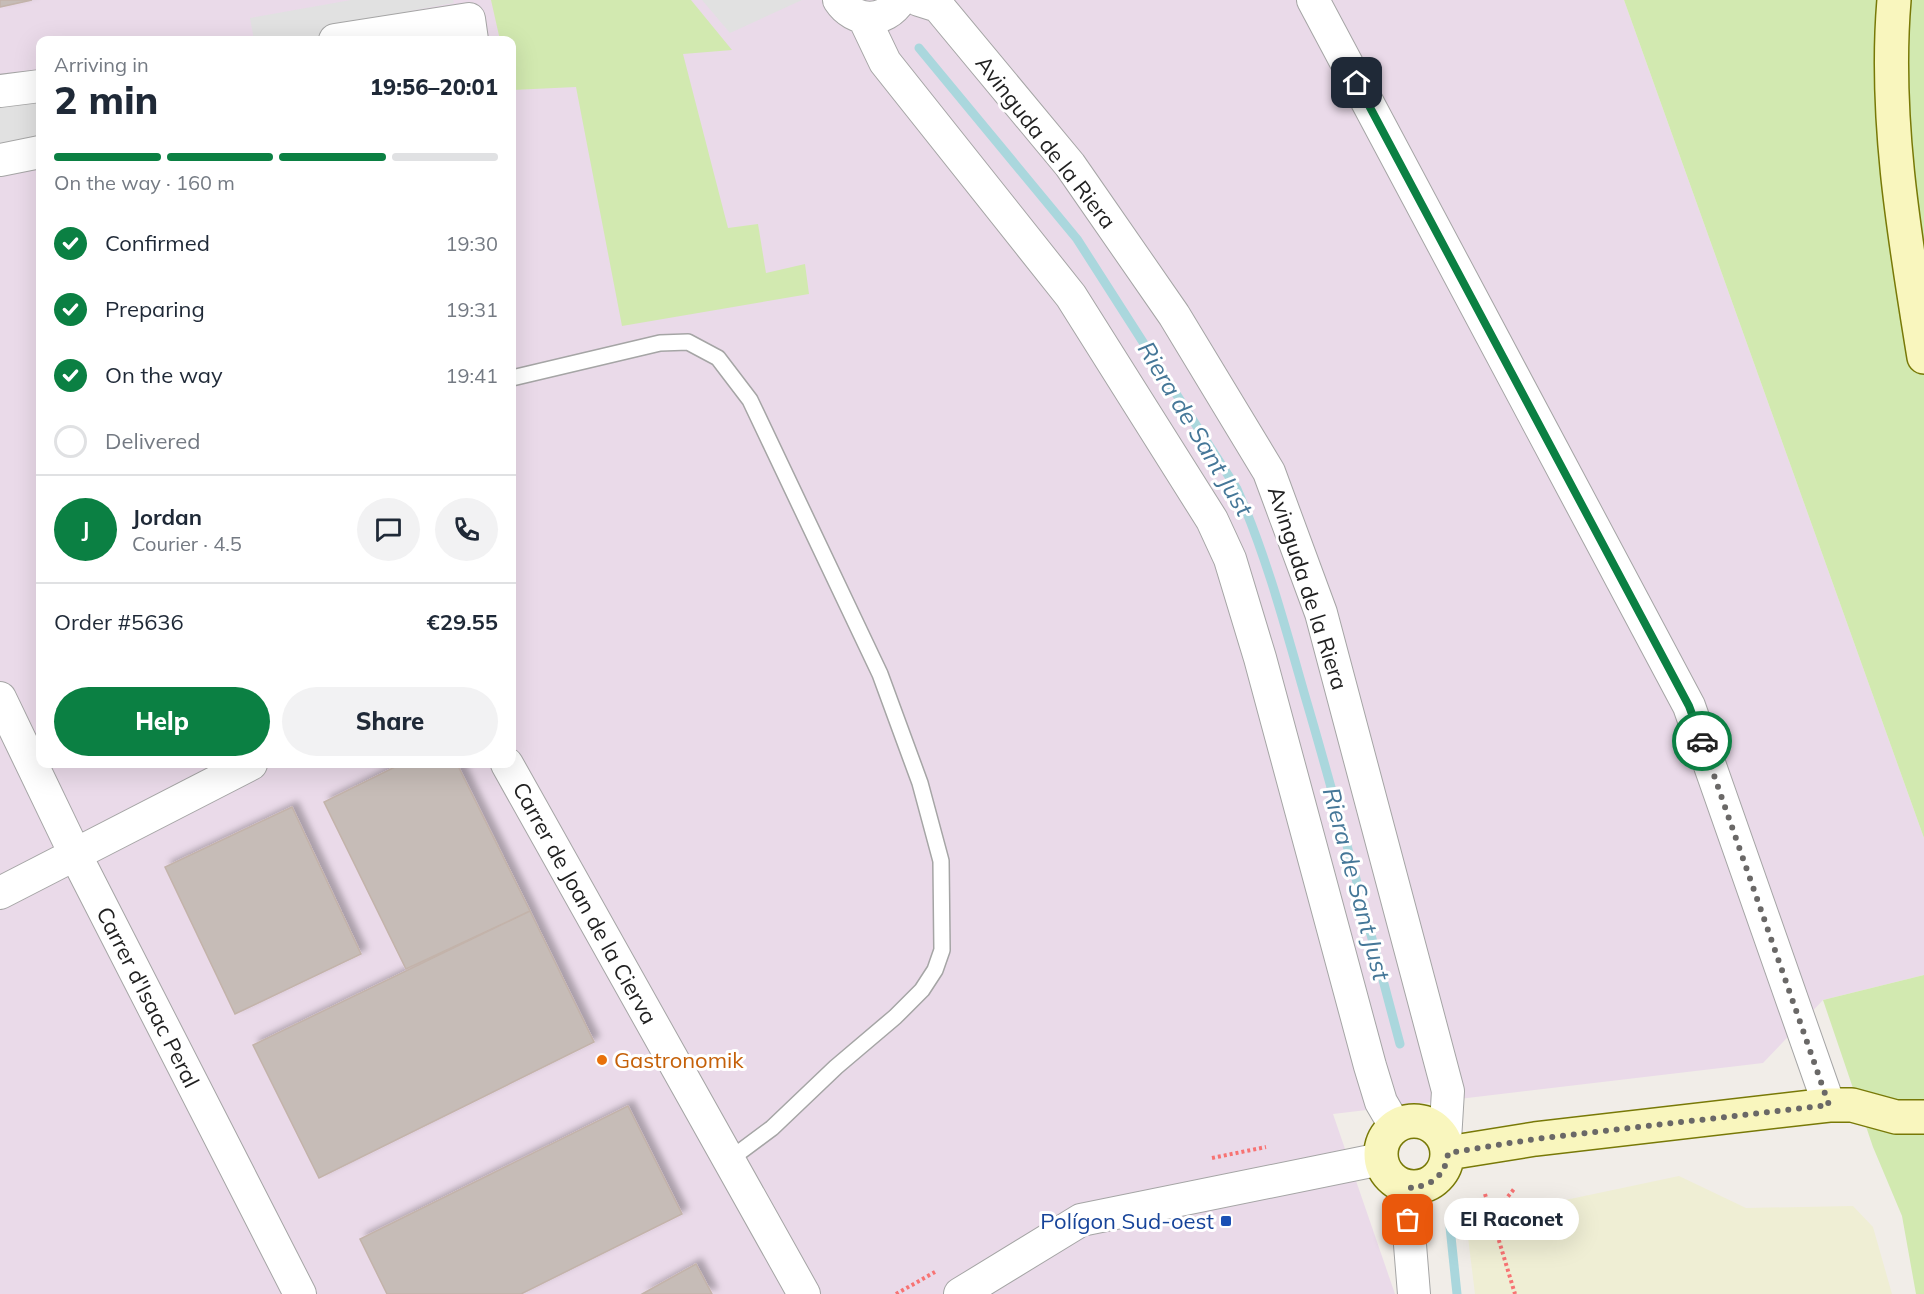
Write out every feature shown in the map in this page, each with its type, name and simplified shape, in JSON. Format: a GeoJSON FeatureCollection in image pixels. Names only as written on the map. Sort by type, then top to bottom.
{"type":"FeatureCollection","features":[{"type":"Feature","properties":{"kind":"street"},"geometry":{"type":"LineString","coordinates":[[839,0],[849,11],[864,18],[886,14],[900,0]]}},
{"type":"Feature","properties":{"kind":"street","name":"Avinguda de la Riera"},"geometry":{"type":"LineString","coordinates":[[919,0],[938,6],[1070,165],[1174,315],[1269,472],[1321,613],[1363,762],[1448,1090],[1446,1146]]}},
{"type":"Feature","properties":{"kind":"street"},"geometry":{"type":"LineString","coordinates":[[1313,0],[1689,706],[1829,1105]]}},
{"type":"Feature","properties":{"kind":"street"},"geometry":{"type":"LineString","coordinates":[[1894,0],[1891,44],[1894,118],[1909,262],[1924,357]]}},
{"type":"Feature","properties":{"kind":"street"},"geometry":{"type":"LineString","coordinates":[[864,18],[885,62],[1071,296],[1212,520],[1230,559],[1260,658],[1370,1066],[1381,1102],[1395,1126]]}},
{"type":"Feature","properties":{"kind":"street"},"geometry":{"type":"LineString","coordinates":[[361,36],[469,19],[471,36]]}},
{"type":"Feature","properties":{"kind":"street"},"geometry":{"type":"LineString","coordinates":[[0,91],[36,86]]}},
{"type":"Feature","properties":{"kind":"street"},"geometry":{"type":"LineString","coordinates":[[0,160],[36,153]]}},
{"type":"Feature","properties":{"kind":"street","name":"Carrer d'Isaac Peral"},"geometry":{"type":"LineString","coordinates":[[0,698],[75,854],[300,1294]]}},
{"type":"Feature","properties":{"kind":"street"},"geometry":{"type":"LineString","coordinates":[[0,893],[243,768]]}},
{"type":"Feature","properties":{"kind":"street","name":"Carrer de Joan de la Cierva"},"geometry":{"type":"LineString","coordinates":[[509,768],[804,1294]]}},
{"type":"Feature","properties":{"kind":"street"},"geometry":{"type":"LineString","coordinates":[[1446,1146],[1535,1139],[1829,1105],[1852,1106],[1896,1117],[1924,1117]]}},
{"type":"Feature","properties":{"kind":"street"},"geometry":{"type":"LineString","coordinates":[[1423,1121],[1432,1125],[1446,1146],[1445,1167],[1437,1178],[1425,1186],[1411,1187],[1394,1181],[1381,1159],[1383,1140],[1395,1126],[1404,1122],[1423,1121]]}},
{"type":"Feature","properties":{"kind":"street"},"geometry":{"type":"LineString","coordinates":[[960,1294],[1081,1220],[1381,1159]]}},
{"type":"Feature","properties":{"kind":"street"},"geometry":{"type":"LineString","coordinates":[[1411,1187],[1408,1220],[1414,1294]]}},
{"type":"Feature","properties":{"kind":"lane"},"geometry":{"type":"LineString","coordinates":[[516,377],[660,343],[688,342],[718,358],[750,400],[770,442],[880,674],[920,783],[941,861],[942,950],[936,970],[922,990],[895,1017],[836,1067],[772,1128],[729,1160]]}},
{"type":"Feature","properties":{"kind":"path"},"geometry":{"type":"LineString","coordinates":[[1497,1233],[1502,1204],[1514,1189]]}},
{"type":"Feature","properties":{"kind":"path"},"geometry":{"type":"LineString","coordinates":[[1485,1194],[1515,1294]]}},
{"type":"Feature","properties":{"kind":"shaded area"},"geometry":{"type":"Polygon","coordinates":[[[0,0],[1624,0],[1924,838],[1924,975],[1823,1000],[1763,1063],[1333,1114],[1395,1294],[0,1294],[0,0]]]}},
{"type":"Feature","properties":{"kind":"shaded area"},"geometry":{"type":"Polygon","coordinates":[[[351,0],[453,0],[454,3],[410,11],[414,36],[253,36],[250,18],[351,0]]]}},
{"type":"Feature","properties":{"kind":"shaded area"},"geometry":{"type":"Polygon","coordinates":[[[702,0],[802,0],[730,33],[702,0]]]}},
{"type":"Feature","properties":{"kind":"shaded area"},"geometry":{"type":"Polygon","coordinates":[[[36,99],[36,142],[0,149],[0,106],[36,99]]]}},
{"type":"Feature","properties":{"kind":"green space"},"geometry":{"type":"Polygon","coordinates":[[[491,0],[691,0],[732,50],[683,54],[728,228],[758,224],[766,273],[805,264],[809,294],[622,326],[576,87],[516,90],[516,36],[499,36],[491,0]]]}},
{"type":"Feature","properties":{"kind":"green space"},"geometry":{"type":"Polygon","coordinates":[[[1624,0],[1924,0],[1924,838],[1624,0]]]}},
{"type":"Feature","properties":{"kind":"green space"},"geometry":{"type":"Polygon","coordinates":[[[1924,975],[1924,1294],[1916,1294],[1902,1216],[1873,1147],[1823,1000],[1924,975]]]}},
{"type":"Feature","properties":{"kind":"green space"},"geometry":{"type":"Polygon","coordinates":[[[1679,1176],[1746,1208],[1853,1206],[1873,1227],[1892,1294],[1475,1294],[1466,1221],[1679,1176]]]}},
{"type":"Feature","properties":{"kind":"building"},"geometry":{"type":"Polygon","coordinates":[[[0,0],[32,0],[0,7],[0,0]]]}},
{"type":"Feature","properties":{"kind":"building"},"geometry":{"type":"Polygon","coordinates":[[[393,768],[459,768],[530,911],[406,969],[324,802],[393,768]]]}},
{"type":"Feature","properties":{"kind":"building"},"geometry":{"type":"Polygon","coordinates":[[[292,807],[361,954],[235,1014],[165,867],[292,807]]]}},
{"type":"Feature","properties":{"kind":"building"},"geometry":{"type":"Polygon","coordinates":[[[530,911],[594,1042],[319,1178],[253,1045],[530,911]]]}},
{"type":"Feature","properties":{"kind":"building"},"geometry":{"type":"Polygon","coordinates":[[[628,1106],[682,1214],[521,1294],[387,1294],[360,1239],[628,1106]]]}},
{"type":"Feature","properties":{"kind":"building"},"geometry":{"type":"Polygon","coordinates":[[[696,1264],[712,1294],[642,1294],[696,1264]]]}},
{"type":"Feature","properties":{"kind":"waterway","name":"Riera de Sant Just"},"geometry":{"type":"LineString","coordinates":[[919,48],[1077,239],[1237,489],[1266,565],[1318,739],[1400,1044]]}},
{"type":"Feature","properties":{"kind":"waterway","name":"Riera de Sant Just"},"geometry":{"type":"LineString","coordinates":[[1450,1227],[1457,1294]]}},
{"type":"Feature","properties":{"kind":"way so far"},"geometry":{"type":"LineString","coordinates":[[1408,1220],[1411,1187],[1425,1186],[1437,1178],[1445,1167],[1448,1153],[1535,1139],[1829,1105],[1702,741]]}},
{"type":"Feature","properties":{"kind":"place","name":"Gastronomik"},"geometry":{"type":"Point","coordinates":[602,1060]}},
{"type":"Feature","properties":{"kind":"place","name":"El Raconet"},"geometry":{"type":"Point","coordinates":[1408,1220]}},
{"type":"Feature","properties":{"kind":"place","name":"Polígon Sud-oest"},"geometry":{"type":"Point","coordinates":[1226,1221]}},
{"type":"Feature","properties":{"kind":"route"},"geometry":{"type":"LineString","coordinates":[[1357,83],[1689,706],[1702,741]]}}]}
